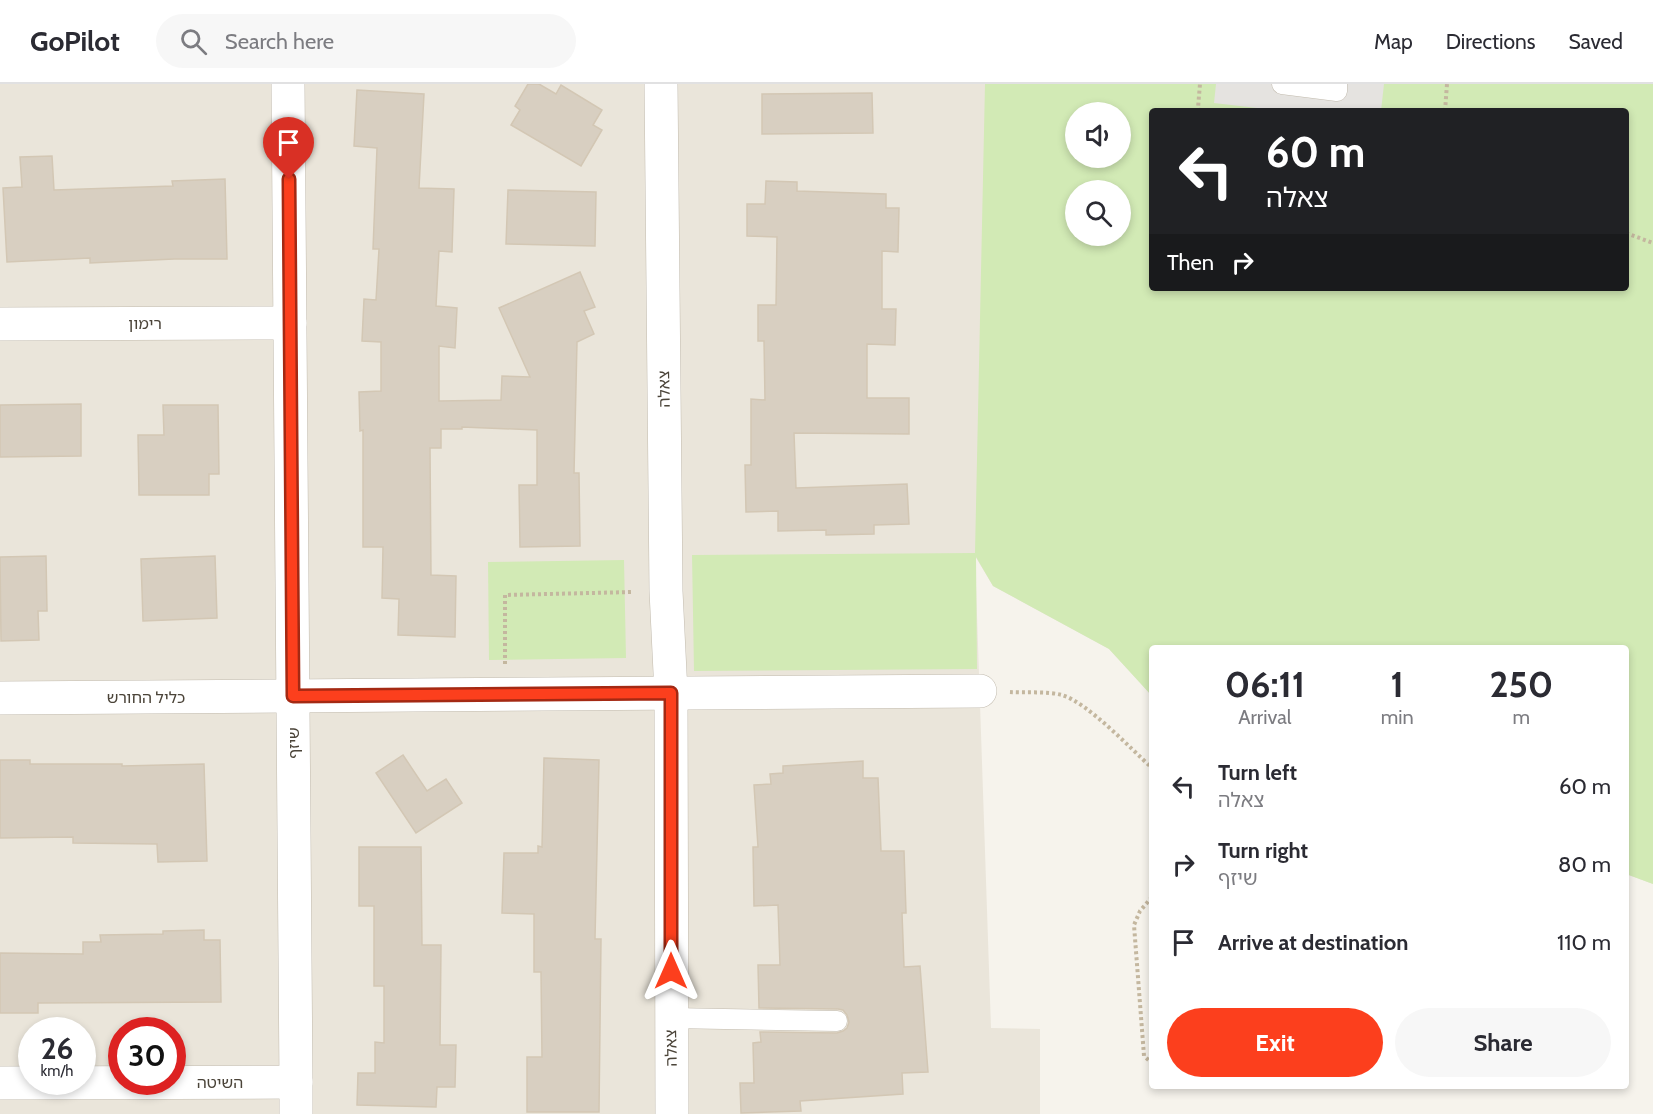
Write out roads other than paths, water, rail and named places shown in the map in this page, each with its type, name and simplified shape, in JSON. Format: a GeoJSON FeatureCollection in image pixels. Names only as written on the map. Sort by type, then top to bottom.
{"type":"FeatureCollection","features":[{"type":"Feature","properties":{"kind":"street","name":"שיזף"},"geometry":{"type":"LineString","coordinates":[[288,84],[296,1114]]}},
{"type":"Feature","properties":{"kind":"street","name":"צאלה"},"geometry":{"type":"LineString","coordinates":[[661,84],[666,591],[671,693],[672,1114]]}},
{"type":"Feature","properties":{"kind":"street","name":"רימון"},"geometry":{"type":"LineString","coordinates":[[0,324],[290,322]]}},
{"type":"Feature","properties":{"kind":"street"},"geometry":{"type":"LineString","coordinates":[[293,696],[980,691]]}},
{"type":"Feature","properties":{"kind":"street","name":"כליל החורש"},"geometry":{"type":"LineString","coordinates":[[0,698],[293,696]]}},
{"type":"Feature","properties":{"kind":"street","name":"השיטה"},"geometry":{"type":"LineString","coordinates":[[0,1083],[296,1082]]}},
{"type":"Feature","properties":{"kind":"lane"},"geometry":{"type":"LineString","coordinates":[[1282,84],[1337,91],[1337,84]]}},
{"type":"Feature","properties":{"kind":"lane"},"geometry":{"type":"LineString","coordinates":[[671,1018],[837,1021]]}}]}
